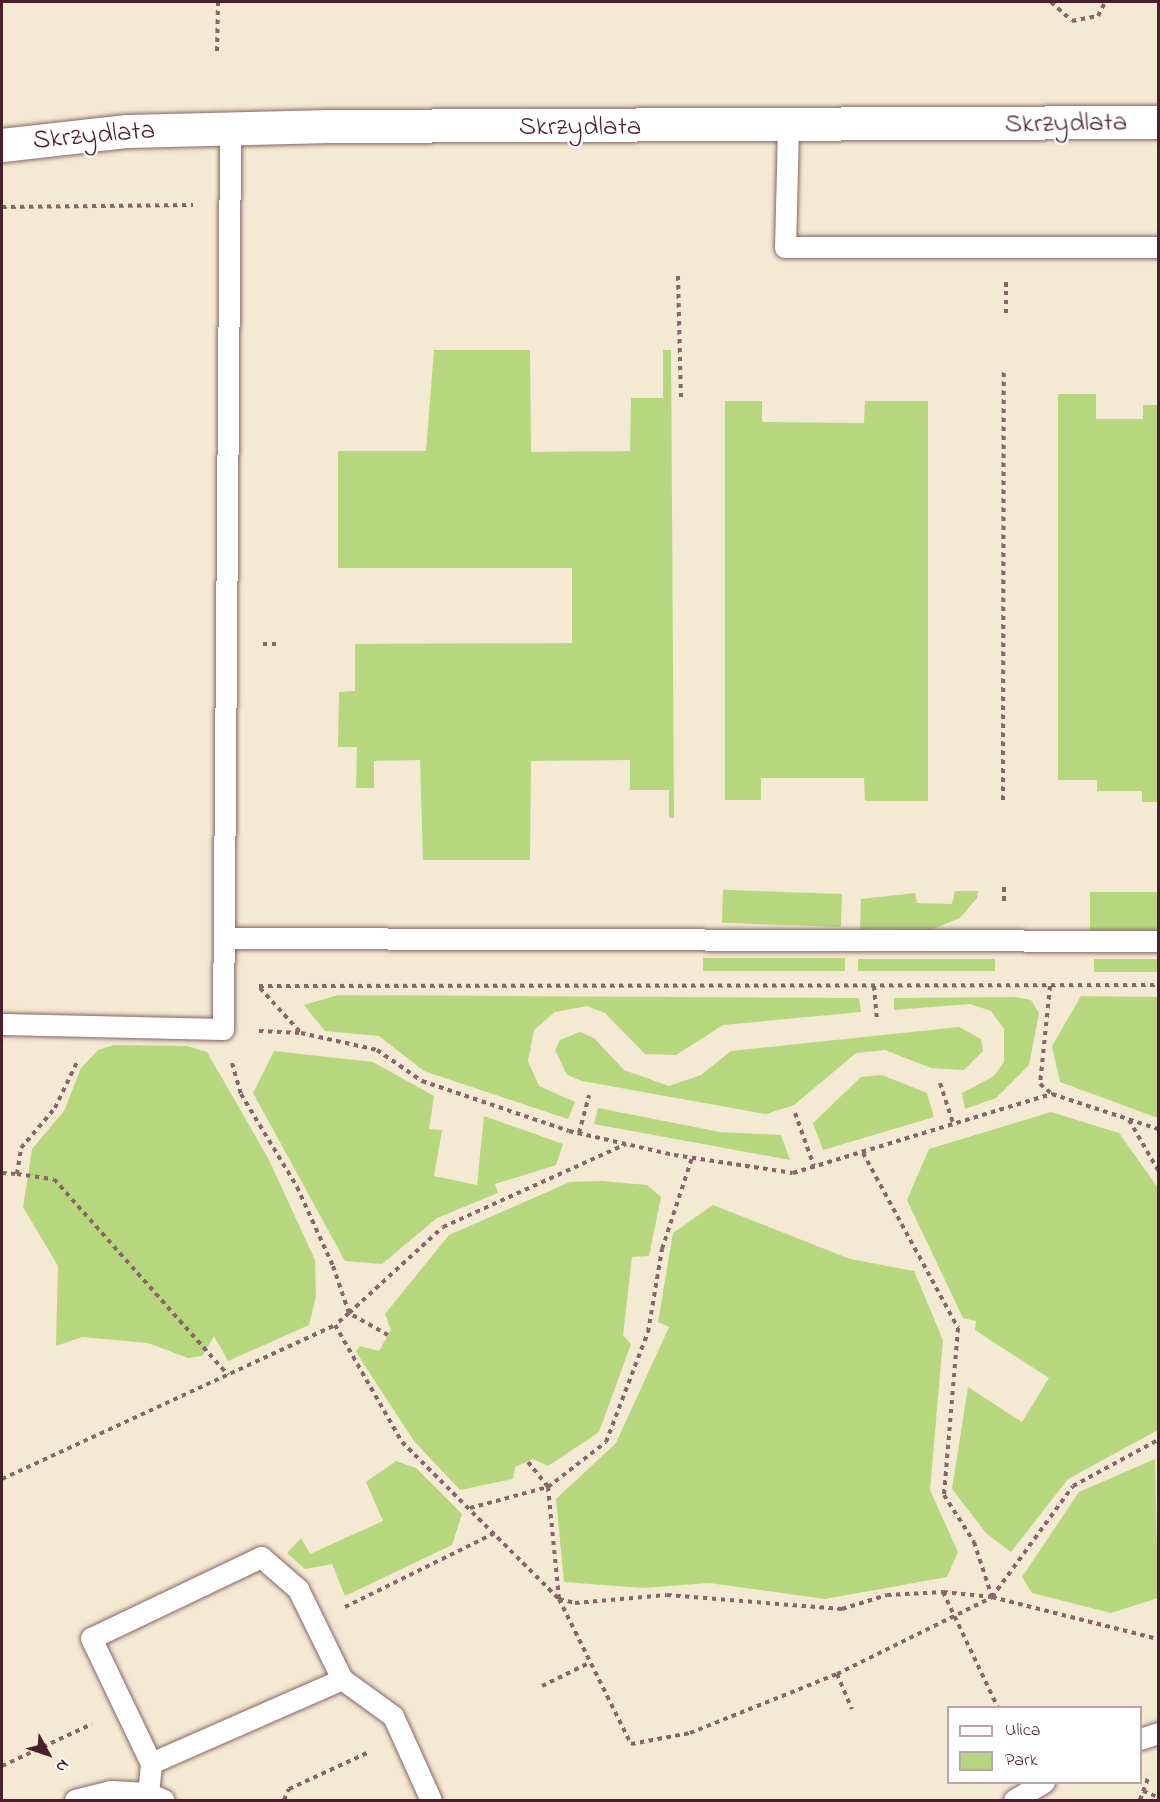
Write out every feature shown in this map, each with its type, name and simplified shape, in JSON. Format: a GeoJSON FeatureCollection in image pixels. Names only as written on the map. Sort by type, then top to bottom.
{"type":"FeatureCollection","features":[{"type":"Feature","properties":{"kind":"street","name":"Skrzydlata"},"geometry":{"type":"LineString","coordinates":[[2,145],[127,131],[230,128],[788,127],[1158,122]]}},
{"type":"Feature","properties":{"kind":"lane"},"geometry":{"type":"LineString","coordinates":[[788,127],[785,247],[1158,247]]}},
{"type":"Feature","properties":{"kind":"lane"},"geometry":{"type":"LineString","coordinates":[[2,1024],[223,1029],[230,128]]}},
{"type":"Feature","properties":{"kind":"lane"},"geometry":{"type":"LineString","coordinates":[[224,938],[1158,941]]}},
{"type":"Feature","properties":{"kind":"lane"},"geometry":{"type":"LineString","coordinates":[[75,1800],[111,1791],[156,1797],[151,1763],[91,1638],[261,1557],[298,1589],[342,1679],[393,1716],[431,1800]]}},
{"type":"Feature","properties":{"kind":"lane"},"geometry":{"type":"LineString","coordinates":[[151,1763],[342,1679]]}},
{"type":"Feature","properties":{"kind":"lane"},"geometry":{"type":"LineString","coordinates":[[1142,1738],[1158,1733]]}},
{"type":"Feature","properties":{"kind":"lane"},"geometry":{"type":"LineString","coordinates":[[1014,1800],[1041,1784]]}},
{"type":"Feature","properties":{"kind":"path"},"geometry":{"type":"LineString","coordinates":[[217,51],[218,2]]}},
{"type":"Feature","properties":{"kind":"path"},"geometry":{"type":"LineString","coordinates":[[1051,2],[1072,21],[1098,16],[1105,2]]}},
{"type":"Feature","properties":{"kind":"path"},"geometry":{"type":"LineString","coordinates":[[2,207],[231,204]]}},
{"type":"Feature","properties":{"kind":"path"},"geometry":{"type":"LineString","coordinates":[[678,276],[681,401]]}},
{"type":"Feature","properties":{"kind":"path"},"geometry":{"type":"LineString","coordinates":[[1003,801],[1004,372]]}},
{"type":"Feature","properties":{"kind":"path"},"geometry":{"type":"LineString","coordinates":[[225,986],[1158,985]]}},
{"type":"Feature","properties":{"kind":"path"},"geometry":{"type":"LineString","coordinates":[[258,986],[301,1033]]}},
{"type":"Feature","properties":{"kind":"path"},"geometry":{"type":"LineString","coordinates":[[874,986],[877,1022]]}},
{"type":"Feature","properties":{"kind":"path"},"geometry":{"type":"LineString","coordinates":[[1050,986],[1040,1084],[1052,1094],[1158,1129]]}},
{"type":"Feature","properties":{"kind":"path"},"geometry":{"type":"LineString","coordinates":[[17,1174],[21,1148],[55,1108],[89,1027]]}},
{"type":"Feature","properties":{"kind":"path"},"geometry":{"type":"LineString","coordinates":[[388,1335],[349,1313],[297,1187],[241,1094],[223,1029],[301,1033],[377,1050],[422,1081],[579,1133],[692,1158],[793,1173],[954,1126],[1052,1094]]}},
{"type":"Feature","properties":{"kind":"path"},"geometry":{"type":"LineString","coordinates":[[940,1083],[954,1126]]}},
{"type":"Feature","properties":{"kind":"path"},"geometry":{"type":"LineString","coordinates":[[579,1133],[589,1095]]}},
{"type":"Feature","properties":{"kind":"path"},"geometry":{"type":"LineString","coordinates":[[795,1113],[814,1166]]}},
{"type":"Feature","properties":{"kind":"path"},"geometry":{"type":"LineString","coordinates":[[1128,1119],[1158,1170]]}},
{"type":"Feature","properties":{"kind":"path"},"geometry":{"type":"LineString","coordinates":[[2,1479],[334,1326],[443,1227],[627,1144]]}},
{"type":"Feature","properties":{"kind":"path"},"geometry":{"type":"LineString","coordinates":[[862,1153],[958,1328],[944,1495],[974,1542],[992,1597]]}},
{"type":"Feature","properties":{"kind":"path"},"geometry":{"type":"LineString","coordinates":[[470,1508],[548,1487],[606,1442],[648,1332],[663,1249],[692,1158]]}},
{"type":"Feature","properties":{"kind":"path"},"geometry":{"type":"LineString","coordinates":[[2,1173],[54,1179],[228,1375]]}},
{"type":"Feature","properties":{"kind":"path"},"geometry":{"type":"LineString","coordinates":[[334,1326],[402,1442],[559,1599],[574,1603],[667,1595],[842,1609],[887,1595],[943,1592],[992,1597],[1158,1639]]}},
{"type":"Feature","properties":{"kind":"path"},"geometry":{"type":"LineString","coordinates":[[528,1462],[548,1487],[559,1599],[589,1664],[631,1744],[690,1733],[837,1674],[992,1597],[1073,1486],[1158,1440]]}},
{"type":"Feature","properties":{"kind":"path"},"geometry":{"type":"LineString","coordinates":[[316,1622],[495,1533]]}},
{"type":"Feature","properties":{"kind":"path"},"geometry":{"type":"LineString","coordinates":[[943,1592],[998,1706]]}},
{"type":"Feature","properties":{"kind":"path"},"geometry":{"type":"LineString","coordinates":[[543,1686],[589,1664]]}},
{"type":"Feature","properties":{"kind":"path"},"geometry":{"type":"LineString","coordinates":[[837,1674],[852,1709]]}},
{"type":"Feature","properties":{"kind":"path"},"geometry":{"type":"LineString","coordinates":[[2,1766],[125,1708]]}},
{"type":"Feature","properties":{"kind":"path"},"geometry":{"type":"LineString","coordinates":[[284,1800],[289,1789],[402,1736]]}},
{"type":"Feature","properties":{"kind":"path"},"geometry":{"type":"LineString","coordinates":[[1143,1791],[1158,1797]]}},
{"type":"Feature","properties":{"kind":"green space"},"geometry":{"type":"Polygon","coordinates":[[[434,350],[530,350],[531,452],[630,451],[631,398],[663,398],[663,350],[671,350],[674,818],[669,818],[669,790],[630,790],[630,760],[531,761],[530,860],[423,860],[420,760],[374,761],[374,788],[356,788],[357,747],[338,747],[339,692],[355,691],[355,644],[572,643],[572,568],[338,568],[338,451],[426,451],[434,350]]]}},
{"type":"Feature","properties":{"kind":"green space"},"geometry":{"type":"Polygon","coordinates":[[[1058,394],[1096,394],[1096,419],[1143,419],[1143,405],[1158,405],[1158,802],[1142,802],[1142,791],[1097,791],[1097,780],[1058,780],[1058,394]]]}},
{"type":"Feature","properties":{"kind":"green space"},"geometry":{"type":"Polygon","coordinates":[[[725,401],[762,401],[762,422],[864,423],[865,401],[928,401],[928,801],[865,801],[864,778],[761,778],[761,800],[725,800],[725,401]]]}},
{"type":"Feature","properties":{"kind":"green space"},"geometry":{"type":"Polygon","coordinates":[[[723,890],[842,894],[841,927],[722,923],[723,890]]]}},
{"type":"Feature","properties":{"kind":"green space"},"geometry":{"type":"Polygon","coordinates":[[[955,891],[978,891],[977,898],[960,918],[930,930],[860,929],[861,899],[915,893],[917,903],[952,904],[955,891]]]}},
{"type":"Feature","properties":{"kind":"green space"},"geometry":{"type":"Polygon","coordinates":[[[1090,892],[1158,892],[1158,931],[1090,931],[1090,892]]]}},
{"type":"Feature","properties":{"kind":"green space"},"geometry":{"type":"Polygon","coordinates":[[[703,958],[845,958],[845,971],[703,971],[703,958]]]}},
{"type":"Feature","properties":{"kind":"green space"},"geometry":{"type":"Polygon","coordinates":[[[858,959],[995,959],[995,971],[858,971],[858,959]]]}},
{"type":"Feature","properties":{"kind":"green space"},"geometry":{"type":"Polygon","coordinates":[[[1094,959],[1158,959],[1158,972],[1094,972],[1094,959]]]}},
{"type":"Feature","properties":{"kind":"green space"},"geometry":{"type":"Polygon","coordinates":[[[338,995],[859,998],[861,1012],[723,1025],[676,1055],[645,1054],[605,1013],[587,1006],[555,1012],[534,1030],[528,1061],[539,1086],[575,1102],[568,1119],[424,1071],[379,1036],[325,1031],[304,1005],[338,995]]]}},
{"type":"Feature","properties":{"kind":"green space"},"geometry":{"type":"Polygon","coordinates":[[[1081,996],[1158,997],[1158,1118],[1060,1082],[1052,1046],[1081,996]]]}},
{"type":"Feature","properties":{"kind":"green space"},"geometry":{"type":"Polygon","coordinates":[[[1014,997],[1031,1000],[1039,1013],[1029,1065],[996,1098],[965,1109],[962,1093],[994,1076],[1004,1062],[1004,1029],[991,1011],[970,1004],[894,1010],[894,998],[1014,997]]]}},
{"type":"Feature","properties":{"kind":"green space"},"geometry":{"type":"Polygon","coordinates":[[[959,1027],[981,1039],[983,1051],[964,1070],[931,1068],[885,1050],[856,1053],[794,1105],[766,1114],[582,1081],[567,1075],[555,1050],[560,1040],[580,1032],[594,1038],[624,1070],[669,1086],[701,1075],[731,1051],[959,1027]]]}},
{"type":"Feature","properties":{"kind":"green space"},"geometry":{"type":"Polygon","coordinates":[[[114,1045],[187,1046],[207,1052],[269,1160],[315,1260],[316,1296],[309,1325],[228,1361],[214,1336],[202,1356],[188,1358],[148,1343],[82,1337],[56,1346],[58,1266],[23,1207],[32,1149],[64,1111],[81,1068],[98,1050],[114,1045]]]}},
{"type":"Feature","properties":{"kind":"green space"},"geometry":{"type":"Polygon","coordinates":[[[274,1051],[373,1062],[434,1096],[429,1129],[442,1130],[434,1176],[477,1185],[484,1116],[563,1144],[556,1165],[495,1184],[498,1193],[437,1218],[382,1264],[345,1261],[253,1093],[274,1051]]]}},
{"type":"Feature","properties":{"kind":"green space"},"geometry":{"type":"Polygon","coordinates":[[[882,1075],[927,1093],[934,1117],[823,1150],[813,1123],[861,1077],[882,1075]]]}},
{"type":"Feature","properties":{"kind":"green space"},"geometry":{"type":"Polygon","coordinates":[[[598,1108],[720,1132],[781,1135],[790,1160],[594,1124],[598,1108]]]}},
{"type":"Feature","properties":{"kind":"green space"},"geometry":{"type":"Polygon","coordinates":[[[1051,1112],[1119,1133],[1158,1188],[1158,1430],[1068,1479],[1011,1552],[986,1533],[952,1489],[968,1387],[1022,1422],[1049,1378],[975,1330],[976,1321],[963,1318],[907,1200],[929,1149],[1051,1112]]]}},
{"type":"Feature","properties":{"kind":"green space"},"geometry":{"type":"Polygon","coordinates":[[[602,1181],[647,1185],[661,1197],[649,1256],[632,1257],[623,1335],[631,1344],[599,1432],[548,1466],[533,1459],[515,1467],[513,1479],[460,1490],[414,1441],[356,1352],[360,1346],[379,1351],[391,1330],[385,1314],[449,1235],[570,1182],[602,1181]]]}},
{"type":"Feature","properties":{"kind":"green space"},"geometry":{"type":"Polygon","coordinates":[[[713,1205],[850,1259],[914,1271],[943,1340],[930,1490],[958,1552],[947,1577],[825,1599],[709,1583],[643,1588],[564,1582],[556,1499],[616,1443],[669,1327],[658,1322],[673,1233],[713,1205]]]}},
{"type":"Feature","properties":{"kind":"green space"},"geometry":{"type":"Polygon","coordinates":[[[1155,1459],[1158,1598],[1111,1613],[1032,1593],[1022,1577],[1079,1492],[1155,1459]]]}},
{"type":"Feature","properties":{"kind":"green space"},"geometry":{"type":"Polygon","coordinates":[[[396,1461],[416,1468],[462,1514],[452,1545],[345,1596],[332,1564],[305,1569],[287,1553],[301,1538],[310,1554],[383,1521],[366,1482],[396,1461]]]}}]}
